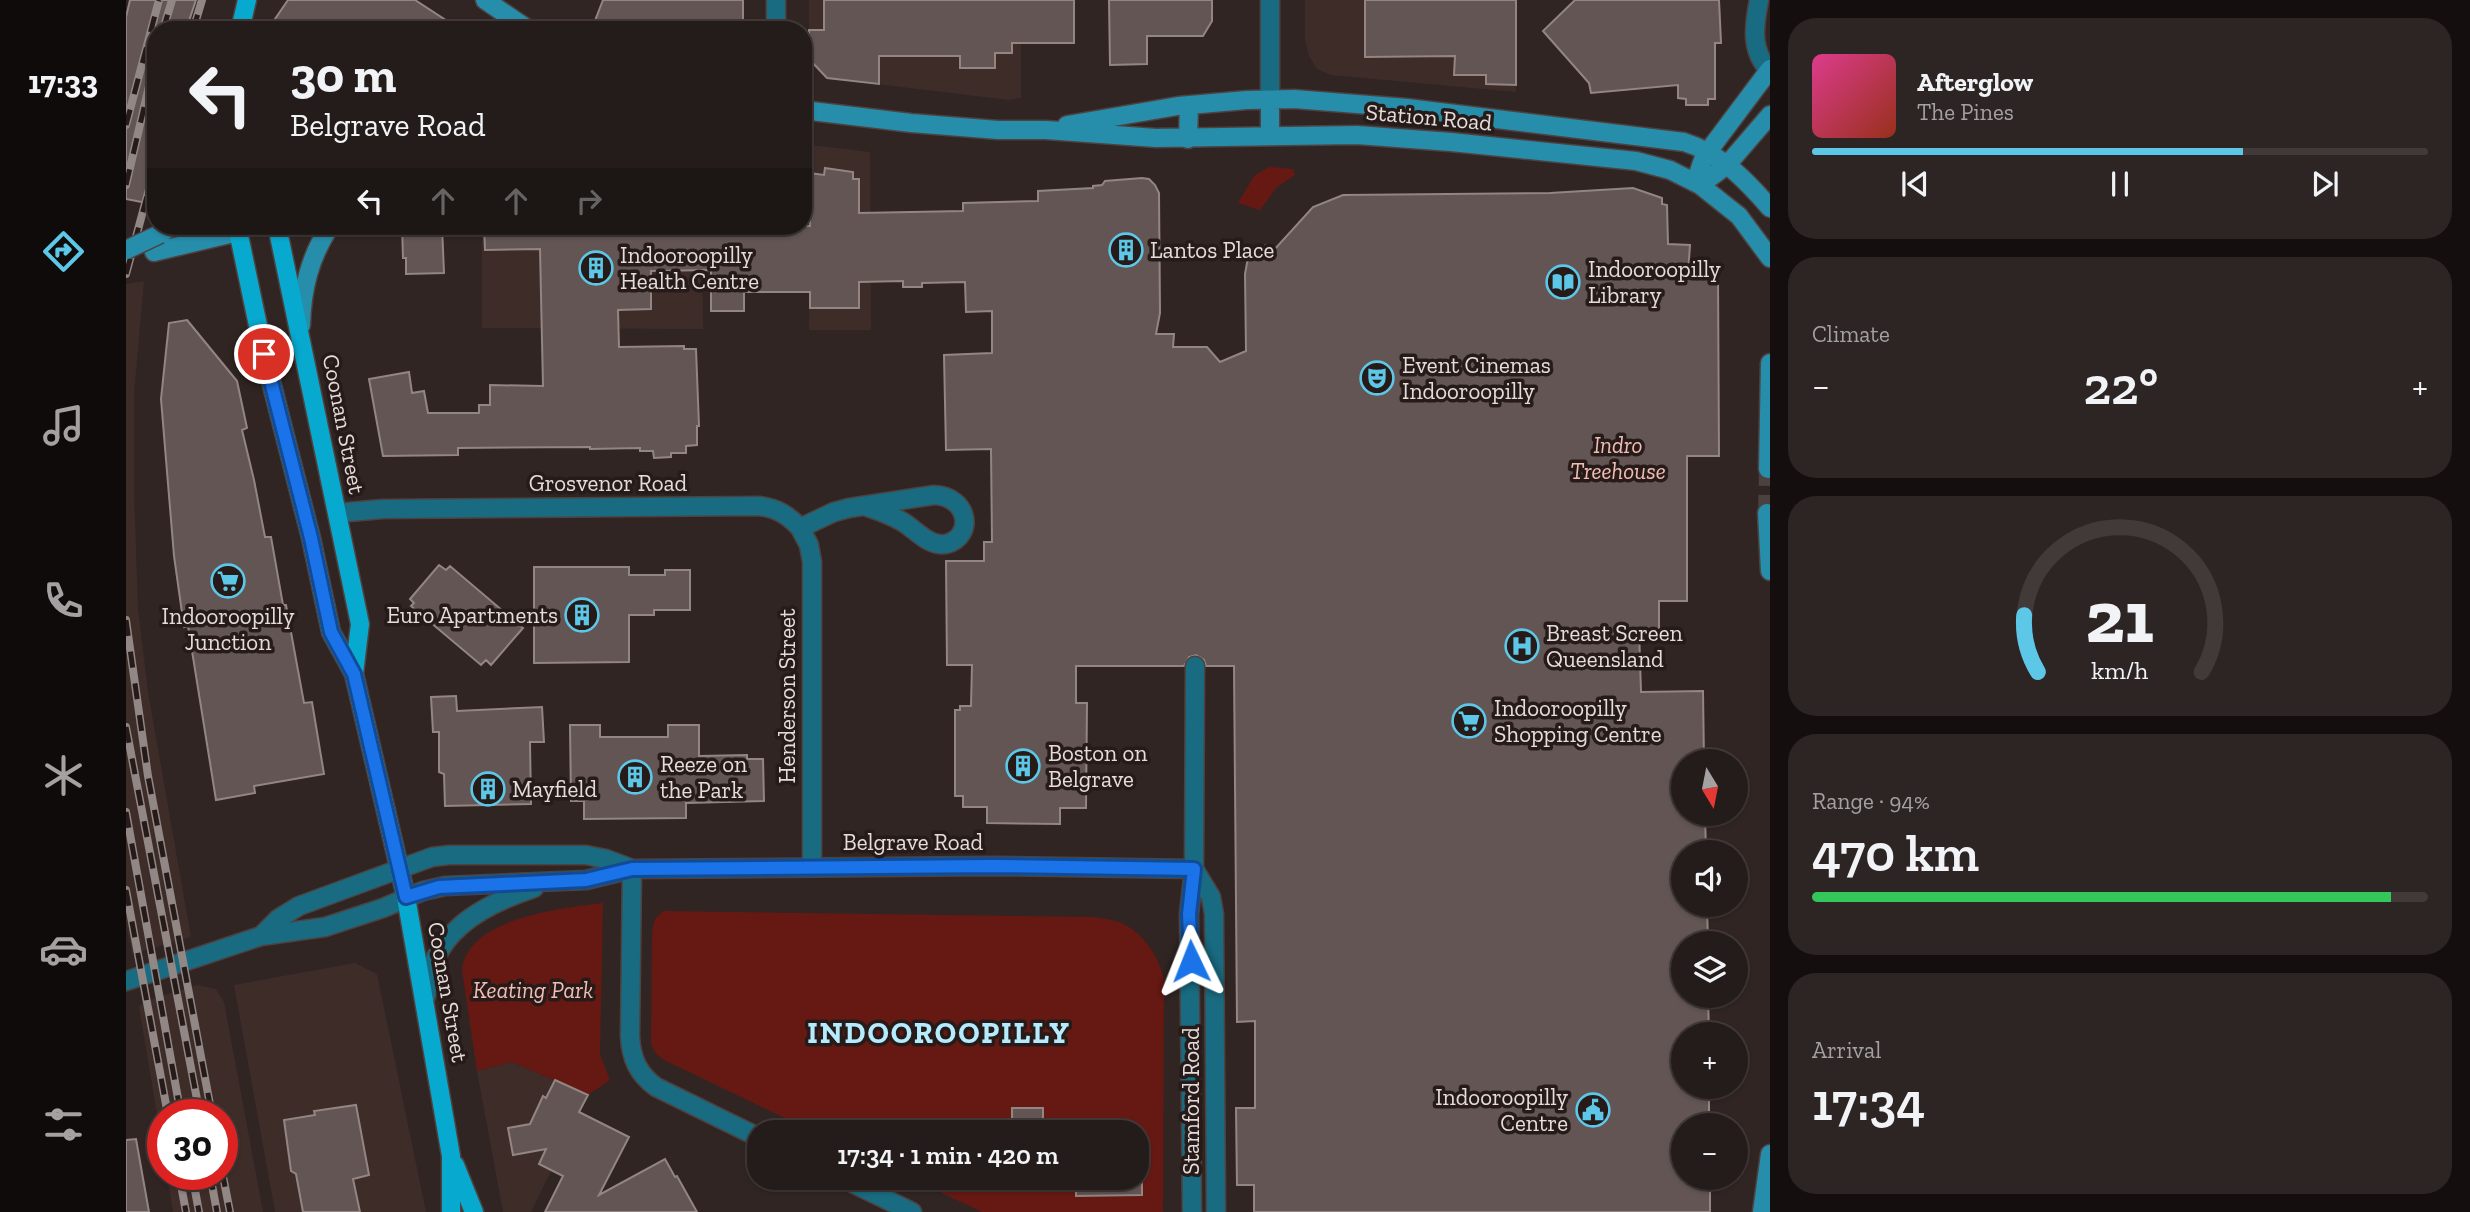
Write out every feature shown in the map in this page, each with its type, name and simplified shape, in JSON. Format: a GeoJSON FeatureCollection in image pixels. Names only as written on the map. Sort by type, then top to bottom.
{"type":"FeatureCollection","features":[{"type":"Feature","properties":{"kind":"main road"},"geometry":{"type":"LineString","coordinates":[[242,21],[247,0]]}},
{"type":"Feature","properties":{"kind":"main road","name":"Coonan Street"},"geometry":{"type":"LineString","coordinates":[[243,235],[264,354],[311,538],[331,632],[354,674],[406,897],[451,1156],[451,1212]]}},
{"type":"Feature","properties":{"kind":"main road","name":"Coonan Street"},"geometry":{"type":"LineString","coordinates":[[279,235],[360,624],[354,674]]}},
{"type":"Feature","properties":{"kind":"main road","name":"Coonan Street"},"geometry":{"type":"LineString","coordinates":[[451,1156],[474,1212]]}},
{"type":"Feature","properties":{"kind":"street"},"geometry":{"type":"LineString","coordinates":[[485,0],[516,21]]}},
{"type":"Feature","properties":{"kind":"street"},"geometry":{"type":"LineString","coordinates":[[776,0],[776,21]]}},
{"type":"Feature","properties":{"kind":"street"},"geometry":{"type":"LineString","coordinates":[[1270,0],[1270,136]]}},
{"type":"Feature","properties":{"kind":"street"},"geometry":{"type":"LineString","coordinates":[[1699,184],[1699,169],[1707,152],[1770,70],[1755,45],[1755,20],[1759,0]]}},
{"type":"Feature","properties":{"kind":"street"},"geometry":{"type":"LineString","coordinates":[[1767,0],[1770,10]]}},
{"type":"Feature","properties":{"kind":"street","name":"Station Road"},"geometry":{"type":"LineString","coordinates":[[1046,130],[1189,105],[1270,100],[1374,104],[1676,140],[1707,152],[1727,165],[1770,208]]}},
{"type":"Feature","properties":{"kind":"street"},"geometry":{"type":"LineString","coordinates":[[1188,139],[1189,105]]}},
{"type":"Feature","properties":{"kind":"street","name":"Station Road"},"geometry":{"type":"LineString","coordinates":[[812,111],[985,129],[1188,139],[1357,135],[1622,159],[1662,167],[1699,184],[1739,216],[1765,252],[1770,270]]}},
{"type":"Feature","properties":{"kind":"street"},"geometry":{"type":"LineString","coordinates":[[1699,184],[1727,165],[1770,115]]}},
{"type":"Feature","properties":{"kind":"street"},"geometry":{"type":"LineString","coordinates":[[126,250],[156,235]]}},
{"type":"Feature","properties":{"kind":"street"},"geometry":{"type":"LineString","coordinates":[[126,256],[154,252],[216,235]]}},
{"type":"Feature","properties":{"kind":"street"},"geometry":{"type":"LineString","coordinates":[[302,342],[300,324],[309,264],[324,235]]}},
{"type":"Feature","properties":{"kind":"street"},"geometry":{"type":"LineString","coordinates":[[1768,470],[1770,363]]}},
{"type":"Feature","properties":{"kind":"street"},"geometry":{"type":"LineString","coordinates":[[800,528],[834,512],[942,495],[958,504],[964,513],[964,524],[961,533],[953,541],[935,544],[895,518],[867,507]]}},
{"type":"Feature","properties":{"kind":"street","name":"Grosvenor Road"},"geometry":{"type":"LineString","coordinates":[[337,513],[383,509],[759,506],[782,513],[800,528]]}},
{"type":"Feature","properties":{"kind":"street"},"geometry":{"type":"LineString","coordinates":[[1767,513],[1770,571]]}},
{"type":"Feature","properties":{"kind":"street","name":"Henderson Street"},"geometry":{"type":"LineString","coordinates":[[800,528],[810,549],[812,562],[812,867]]}},
{"type":"Feature","properties":{"kind":"street","name":"Stamford Road"},"geometry":{"type":"LineString","coordinates":[[1192,1212],[1189,914],[1194,869],[1195,666]]}},
{"type":"Feature","properties":{"kind":"street","name":"Belgrave Road"},"geometry":{"type":"LineString","coordinates":[[261,936],[292,909],[438,856],[586,855],[632,869]]}},
{"type":"Feature","properties":{"kind":"street","name":"Belgrave Road"},"geometry":{"type":"LineString","coordinates":[[261,936],[325,928],[439,887],[566,882],[595,879],[632,869],[994,866],[1194,869]]}},
{"type":"Feature","properties":{"kind":"street"},"geometry":{"type":"LineString","coordinates":[[632,869],[630,1036],[635,1063],[656,1087],[747,1132]]}},
{"type":"Feature","properties":{"kind":"street","name":"Stamford Road"},"geometry":{"type":"LineString","coordinates":[[1194,869],[1211,897],[1214,914],[1216,1212]]}},
{"type":"Feature","properties":{"kind":"street","name":"Belgrave Road"},"geometry":{"type":"LineString","coordinates":[[425,1000],[430,966],[439,949],[454,931],[504,900],[534,888],[566,882]]}},
{"type":"Feature","properties":{"kind":"street"},"geometry":{"type":"LineString","coordinates":[[126,981],[261,936]]}},
{"type":"Feature","properties":{"kind":"street"},"geometry":{"type":"LineString","coordinates":[[1762,1212],[1770,1154]]}},
{"type":"Feature","properties":{"kind":"street"},"geometry":{"type":"LineString","coordinates":[[867,1190],[912,1212]]}},
{"type":"Feature","properties":{"kind":"shaded area"},"geometry":{"type":"Polygon","coordinates":[[[809,0],[1021,0],[1021,98],[1009,100],[827,78],[812,62],[812,21],[809,21],[809,0]]]}},
{"type":"Feature","properties":{"kind":"shaded area"},"geometry":{"type":"Polygon","coordinates":[[[1305,0],[1516,0],[1516,92],[1331,75],[1317,69],[1309,56],[1305,39],[1305,0]]]}},
{"type":"Feature","properties":{"kind":"shaded area"},"geometry":{"type":"Polygon","coordinates":[[[812,145],[870,152],[871,330],[809,330],[812,145]]]}},
{"type":"Feature","properties":{"kind":"shaded area"},"geometry":{"type":"Polygon","coordinates":[[[482,235],[702,235],[703,329],[482,328],[482,235]]]}},
{"type":"Feature","properties":{"kind":"shaded area"},"geometry":{"type":"Polygon","coordinates":[[[144,281],[134,394],[138,608],[148,692],[191,937],[132,954],[126,923],[126,284],[144,281]]]}},
{"type":"Feature","properties":{"kind":"shaded area"},"geometry":{"type":"Polygon","coordinates":[[[355,963],[377,974],[426,1212],[275,1212],[234,985],[355,963]]]}},
{"type":"Feature","properties":{"kind":"shaded area"},"geometry":{"type":"Polygon","coordinates":[[[197,985],[216,989],[224,1002],[263,1212],[173,1212],[170,1190],[238,1190],[238,1099],[154,1099],[139,1007],[143,1002],[197,985]]]}},
{"type":"Feature","properties":{"kind":"shaded area"},"geometry":{"type":"Polygon","coordinates":[[[512,1062],[588,1095],[531,1212],[503,1212],[477,1071],[512,1062]]]}},
{"type":"Feature","properties":{"kind":"green space"},"geometry":{"type":"Polygon","coordinates":[[[1269,167],[1293,169],[1295,175],[1277,187],[1260,210],[1238,203],[1254,176],[1269,167]]]}},
{"type":"Feature","properties":{"kind":"green space","name":"Keating Park"},"geometry":{"type":"Polygon","coordinates":[[[603,903],[600,1055],[610,1080],[588,1095],[512,1062],[477,1071],[462,970],[468,952],[480,938],[519,919],[564,908],[603,903]]]}},
{"type":"Feature","properties":{"kind":"green space","name":"Keating Park"},"geometry":{"type":"Polygon","coordinates":[[[663,911],[1094,917],[1129,927],[1149,946],[1164,979],[1163,1212],[982,1212],[935,1190],[1149,1190],[1149,1120],[789,1120],[666,1061],[657,1055],[651,1045],[652,931],[655,919],[663,911]]]}},
{"type":"Feature","properties":{"kind":"building"},"geometry":{"type":"Polygon","coordinates":[[[130,0],[196,0],[189,21],[147,21],[147,203],[126,199],[126,17],[130,0]]]}},
{"type":"Feature","properties":{"kind":"building"},"geometry":{"type":"Polygon","coordinates":[[[288,0],[415,0],[447,21],[278,21],[275,19],[288,0]]]}},
{"type":"Feature","properties":{"kind":"building"},"geometry":{"type":"Polygon","coordinates":[[[603,0],[743,0],[743,21],[595,21],[603,0]]]}},
{"type":"Feature","properties":{"kind":"building"},"geometry":{"type":"Polygon","coordinates":[[[824,0],[1074,0],[1074,43],[1012,43],[1012,53],[995,53],[995,68],[960,68],[960,56],[879,56],[879,84],[827,78],[812,62],[812,30],[824,30],[824,0]]]}},
{"type":"Feature","properties":{"kind":"building"},"geometry":{"type":"Polygon","coordinates":[[[1109,0],[1212,0],[1212,21],[1203,36],[1147,36],[1147,64],[1110,65],[1109,0]]]}},
{"type":"Feature","properties":{"kind":"building"},"geometry":{"type":"Polygon","coordinates":[[[1365,0],[1516,0],[1516,85],[1486,84],[1486,75],[1454,75],[1455,56],[1365,57],[1365,0]]]}},
{"type":"Feature","properties":{"kind":"building"},"geometry":{"type":"Polygon","coordinates":[[[1575,0],[1719,0],[1721,43],[1715,43],[1715,99],[1708,99],[1708,105],[1686,105],[1686,99],[1678,98],[1678,85],[1591,93],[1589,83],[1543,31],[1575,0]]]}},
{"type":"Feature","properties":{"kind":"building","name":"Indooroopilly Shopping Centre"},"geometry":{"type":"Polygon","coordinates":[[[825,168],[853,172],[853,179],[859,179],[859,213],[963,211],[963,203],[1038,201],[1038,191],[1093,188],[1105,181],[1149,179],[1159,193],[1160,313],[1156,334],[1174,334],[1173,347],[1207,347],[1220,362],[1246,351],[1245,274],[1248,257],[1266,245],[1274,250],[1313,207],[1343,195],[1550,193],[1633,188],[1662,198],[1662,204],[1667,205],[1668,244],[1690,245],[1688,274],[1718,274],[1719,456],[1687,456],[1687,601],[1659,601],[1659,629],[1639,629],[1641,692],[1703,691],[1704,749],[1671,749],[1671,826],[1705,826],[1706,840],[1671,840],[1671,917],[1707,917],[1708,931],[1671,931],[1671,1008],[1708,1008],[1709,1022],[1671,1022],[1671,1099],[1709,1099],[1709,1113],[1671,1113],[1671,1190],[1710,1190],[1710,1212],[1254,1212],[1254,1185],[1237,1185],[1236,1108],[1255,1108],[1255,1021],[1237,1022],[1234,666],[1206,666],[1204,660],[1196,655],[1189,657],[1184,666],[1076,666],[1076,703],[1087,703],[1086,808],[1060,808],[1060,824],[987,823],[987,807],[963,807],[963,796],[955,796],[955,710],[960,710],[960,706],[971,706],[972,665],[947,665],[946,561],[984,561],[984,542],[992,542],[991,449],[946,450],[944,355],[992,353],[992,311],[966,312],[965,282],[922,283],[922,287],[903,287],[903,281],[859,282],[859,308],[810,308],[810,292],[744,292],[744,311],[711,311],[711,270],[651,271],[651,309],[618,310],[619,347],[684,346],[684,349],[696,349],[699,426],[697,445],[686,446],[686,453],[671,453],[671,457],[654,458],[653,451],[640,451],[640,448],[458,448],[458,455],[383,456],[369,379],[409,372],[412,393],[424,391],[428,413],[479,413],[479,405],[490,405],[490,385],[543,386],[540,249],[485,250],[484,235],[812,235],[812,173],[824,175],[825,168]]]}},
{"type":"Feature","properties":{"kind":"building"},"geometry":{"type":"Polygon","coordinates":[[[402,235],[442,235],[444,273],[406,274],[406,258],[403,258],[402,235]]]}},
{"type":"Feature","properties":{"kind":"building","name":"Indooroopilly Junction"},"geometry":{"type":"Polygon","coordinates":[[[187,320],[237,381],[247,428],[242,430],[265,537],[271,537],[304,703],[312,702],[324,774],[254,786],[255,793],[216,800],[188,626],[184,627],[174,556],[161,399],[169,323],[187,320]]]}},
{"type":"Feature","properties":{"kind":"building"},"geometry":{"type":"Polygon","coordinates":[[[439,565],[446,570],[450,566],[523,628],[491,665],[486,660],[481,665],[411,606],[414,603],[410,599],[439,565]]]}},
{"type":"Feature","properties":{"kind":"building","name":"Euro Apartments"},"geometry":{"type":"Polygon","coordinates":[[[534,567],[629,567],[629,575],[665,575],[665,570],[690,570],[690,610],[654,610],[654,615],[629,615],[629,662],[534,663],[534,567]]]}},
{"type":"Feature","properties":{"kind":"building"},"geometry":{"type":"Polygon","coordinates":[[[456,696],[457,711],[542,707],[544,742],[530,742],[531,804],[445,806],[444,774],[439,772],[439,732],[433,732],[431,697],[456,696]]]}},
{"type":"Feature","properties":{"kind":"building","name":"Reeze on the Park"},"geometry":{"type":"Polygon","coordinates":[[[570,725],[600,725],[600,737],[668,737],[668,725],[699,725],[699,756],[747,755],[747,759],[763,759],[764,801],[686,803],[686,818],[584,819],[584,801],[571,801],[570,725]]]}},
{"type":"Feature","properties":{"kind":"building"},"geometry":{"type":"Polygon","coordinates":[[[555,1080],[588,1095],[579,1112],[629,1137],[599,1195],[665,1159],[697,1212],[545,1212],[563,1176],[539,1164],[546,1149],[513,1155],[508,1128],[530,1124],[543,1096],[546,1098],[555,1080]]]}},
{"type":"Feature","properties":{"kind":"building"},"geometry":{"type":"Polygon","coordinates":[[[356,1105],[369,1175],[353,1179],[360,1212],[303,1212],[296,1174],[291,1171],[284,1120],[315,1115],[314,1111],[356,1105]]]}},
{"type":"Feature","properties":{"kind":"building"},"geometry":{"type":"Polygon","coordinates":[[[1012,1108],[1043,1108],[1043,1120],[1012,1120],[1012,1108]]]}},
{"type":"Feature","properties":{"kind":"building"},"geometry":{"type":"Polygon","coordinates":[[[136,1139],[149,1212],[126,1212],[126,1140],[136,1139]]]}},
{"type":"Feature","properties":{"kind":"building"},"geometry":{"type":"Polygon","coordinates":[[[1076,1190],[1142,1190],[1142,1195],[1076,1196],[1076,1190]]]}},
{"type":"Feature","properties":{"kind":"tunnel"},"geometry":{"type":"LineString","coordinates":[[1767,513],[1768,469]]}},
{"type":"Feature","properties":{"kind":"railway"},"geometry":{"type":"LineString","coordinates":[[153,21],[159,0]]}},
{"type":"Feature","properties":{"kind":"railway"},"geometry":{"type":"LineString","coordinates":[[166,21],[172,0]]}},
{"type":"Feature","properties":{"kind":"railway"},"geometry":{"type":"LineString","coordinates":[[196,21],[202,0]]}},
{"type":"Feature","properties":{"kind":"railway"},"geometry":{"type":"LineString","coordinates":[[126,125],[147,45]]}},
{"type":"Feature","properties":{"kind":"railway"},"geometry":{"type":"LineString","coordinates":[[126,185],[147,95]]}},
{"type":"Feature","properties":{"kind":"railway"},"geometry":{"type":"LineString","coordinates":[[126,274],[147,196]]}},
{"type":"Feature","properties":{"kind":"railway"},"geometry":{"type":"LineString","coordinates":[[126,620],[148,776],[209,1099]]}},
{"type":"Feature","properties":{"kind":"railway"},"geometry":{"type":"LineString","coordinates":[[126,727],[197,1099]]}},
{"type":"Feature","properties":{"kind":"railway"},"geometry":{"type":"LineString","coordinates":[[126,812],[178,1099]]}},
{"type":"Feature","properties":{"kind":"railway"},"geometry":{"type":"LineString","coordinates":[[126,890],[165,1099]]}},
{"type":"Feature","properties":{"kind":"railway"},"geometry":{"type":"LineString","coordinates":[[182,1190],[186,1212]]}},
{"type":"Feature","properties":{"kind":"railway"},"geometry":{"type":"LineString","coordinates":[[195,1190],[199,1212]]}},
{"type":"Feature","properties":{"kind":"railway"},"geometry":{"type":"LineString","coordinates":[[213,1190],[217,1212]]}},
{"type":"Feature","properties":{"kind":"railway"},"geometry":{"type":"LineString","coordinates":[[226,1190],[230,1212]]}},
{"type":"Feature","properties":{"kind":"place","name":"Lantos Place"},"geometry":{"type":"Point","coordinates":[1126,250]}},
{"type":"Feature","properties":{"kind":"place","name":"Indooroopilly Health Centre"},"geometry":{"type":"Point","coordinates":[596,268]}},
{"type":"Feature","properties":{"kind":"place","name":"Indooroopilly Library"},"geometry":{"type":"Point","coordinates":[1563,282]}},
{"type":"Feature","properties":{"kind":"place","name":"Event Cinemas Indooroopilly"},"geometry":{"type":"Point","coordinates":[1377,378]}},
{"type":"Feature","properties":{"kind":"place","name":"Indooroopilly Junction"},"geometry":{"type":"Point","coordinates":[228,581]}},
{"type":"Feature","properties":{"kind":"place","name":"Euro Apartments"},"geometry":{"type":"Point","coordinates":[582,615]}},
{"type":"Feature","properties":{"kind":"place","name":"Breast Screen Queensland"},"geometry":{"type":"Point","coordinates":[1522,646]}},
{"type":"Feature","properties":{"kind":"place","name":"Indooroopilly Shopping Centre"},"geometry":{"type":"Point","coordinates":[1469,721]}},
{"type":"Feature","properties":{"kind":"place","name":"Boston on Belgrave"},"geometry":{"type":"Point","coordinates":[1023,766]}},
{"type":"Feature","properties":{"kind":"place","name":"Reeze on the Park"},"geometry":{"type":"Point","coordinates":[635,777]}},
{"type":"Feature","properties":{"kind":"place","name":"Mayfield"},"geometry":{"type":"Point","coordinates":[488,789]}},
{"type":"Feature","properties":{"kind":"place","name":"Indooroopilly Centre"},"geometry":{"type":"Point","coordinates":[1593,1110]}},
{"type":"Feature","properties":{"kind":"district","name":"INDOOROOPILLY"},"geometry":{"type":"Point","coordinates":[939,1033]}},
{"type":"Feature","properties":{"kind":"route"},"geometry":{"type":"LineString","coordinates":[[264,354],[311,538],[331,632],[354,674],[406,897],[439,887],[566,882],[595,879],[632,869],[994,866],[1194,869],[1189,914],[1191,961]]}},
{"type":"Feature","properties":{"kind":"park label","name":"Indro Treehouse"},"geometry":{"type":"Point","coordinates":[1618,458]}}]}
